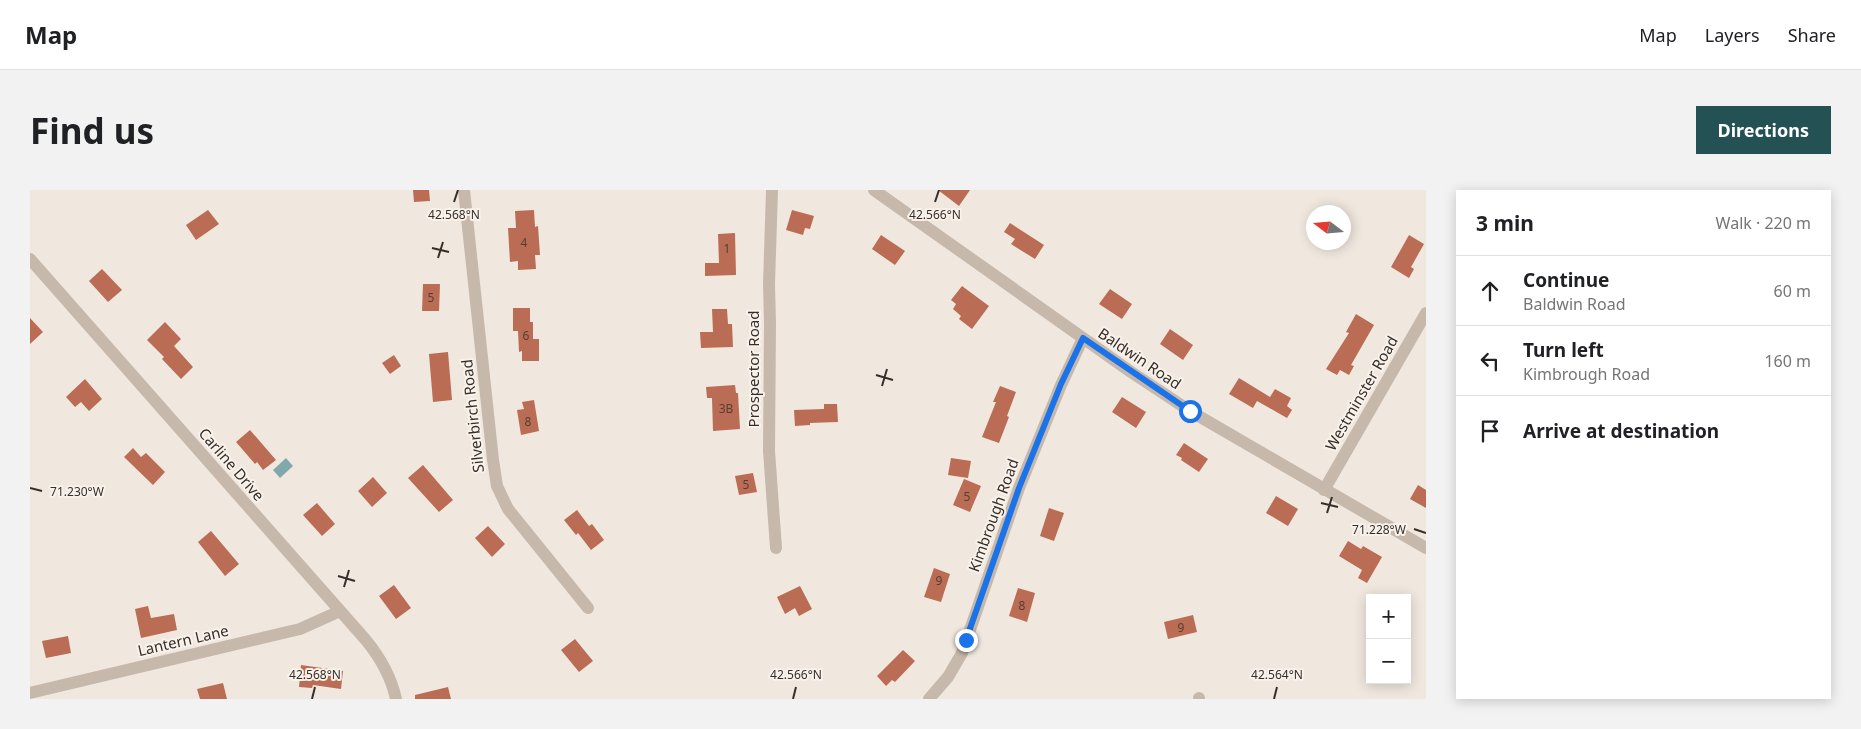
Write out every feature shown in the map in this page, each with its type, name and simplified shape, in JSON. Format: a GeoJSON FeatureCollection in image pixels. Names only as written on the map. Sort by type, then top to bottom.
{"type":"FeatureCollection","features":[{"type":"Feature","properties":{"kind":"street","name":"Silverbirch Road"},"geometry":{"type":"LineString","coordinates":[[464,190],[497,486],[508,509],[588,608]]}},
{"type":"Feature","properties":{"kind":"street","name":"Prospector Road"},"geometry":{"type":"LineString","coordinates":[[772,190],[769,284],[770,451],[776,548]]}},
{"type":"Feature","properties":{"kind":"street","name":"Baldwin Road"},"geometry":{"type":"LineString","coordinates":[[874,190],[1083,338],[1203,420],[1426,548]]}},
{"type":"Feature","properties":{"kind":"street","name":"Carline Drive"},"geometry":{"type":"LineString","coordinates":[[30,259],[340,610],[380,658],[389,676],[396,699]]}},
{"type":"Feature","properties":{"kind":"street","name":"Westminster Road"},"geometry":{"type":"LineString","coordinates":[[1324,490],[1426,312]]}},
{"type":"Feature","properties":{"kind":"street","name":"Kimbrough Road"},"geometry":{"type":"LineString","coordinates":[[929,699],[948,677],[962,653],[1019,488],[1061,384],[1083,338]]}},
{"type":"Feature","properties":{"kind":"street","name":"Lantern Lane"},"geometry":{"type":"LineString","coordinates":[[30,694],[300,629],[340,610]]}},
{"type":"Feature","properties":{"kind":"water"},"geometry":{"type":"Polygon","coordinates":[[[286,458],[293,466],[280,478],[273,470],[286,458]]]}},
{"type":"Feature","properties":{"kind":"building"},"geometry":{"type":"Polygon","coordinates":[[[413,190],[429,190],[430,201],[414,202],[413,190]]]}},
{"type":"Feature","properties":{"kind":"building"},"geometry":{"type":"Polygon","coordinates":[[[938,190],[970,190],[959,206],[938,190]]]}},
{"type":"Feature","properties":{"kind":"building"},"geometry":{"type":"Polygon","coordinates":[[[208,210],[219,224],[196,240],[186,225],[208,210]]]}},
{"type":"Feature","properties":{"kind":"building"},"geometry":{"type":"Polygon","coordinates":[[[534,210],[535,227],[538,226],[540,255],[535,255],[536,269],[518,270],[518,261],[510,262],[508,228],[516,228],[515,211],[534,210]]]}},
{"type":"Feature","properties":{"kind":"building"},"geometry":{"type":"Polygon","coordinates":[[[792,210],[814,216],[810,229],[805,228],[803,235],[786,230],[792,210]]]}},
{"type":"Feature","properties":{"kind":"building"},"geometry":{"type":"Polygon","coordinates":[[[1010,223],[1044,245],[1035,259],[1011,244],[1015,239],[1004,232],[1010,223]]]}},
{"type":"Feature","properties":{"kind":"building"},"geometry":{"type":"Polygon","coordinates":[[[735,233],[736,275],[705,276],[705,263],[719,263],[718,234],[735,233]]]}},
{"type":"Feature","properties":{"kind":"building"},"geometry":{"type":"Polygon","coordinates":[[[881,235],[905,251],[895,265],[872,249],[881,235]]]}},
{"type":"Feature","properties":{"kind":"building"},"geometry":{"type":"Polygon","coordinates":[[[1409,235],[1424,244],[1411,267],[1414,269],[1409,278],[1391,267],[1409,235]]]}},
{"type":"Feature","properties":{"kind":"building"},"geometry":{"type":"Polygon","coordinates":[[[102,269],[122,290],[108,302],[89,281],[102,269]]]}},
{"type":"Feature","properties":{"kind":"building"},"geometry":{"type":"Polygon","coordinates":[[[423,284],[440,284],[439,311],[422,311],[423,284]]]}},
{"type":"Feature","properties":{"kind":"building"},"geometry":{"type":"Polygon","coordinates":[[[962,286],[989,306],[972,329],[959,319],[961,316],[953,309],[956,304],[951,300],[962,286]]]}},
{"type":"Feature","properties":{"kind":"building"},"geometry":{"type":"Polygon","coordinates":[[[1110,289],[1132,304],[1122,319],[1099,304],[1110,289]]]}},
{"type":"Feature","properties":{"kind":"building"},"geometry":{"type":"Polygon","coordinates":[[[513,308],[530,308],[530,322],[533,322],[533,339],[539,339],[539,361],[522,361],[522,351],[519,352],[518,331],[513,331],[513,308]]]}},
{"type":"Feature","properties":{"kind":"building"},"geometry":{"type":"Polygon","coordinates":[[[712,309],[727,309],[728,324],[732,324],[733,347],[701,348],[700,332],[713,332],[712,309]]]}},
{"type":"Feature","properties":{"kind":"building"},"geometry":{"type":"Polygon","coordinates":[[[1356,314],[1374,325],[1351,365],[1354,366],[1349,375],[1340,370],[1337,375],[1326,369],[1349,333],[1346,332],[1356,314]]]}},
{"type":"Feature","properties":{"kind":"building"},"geometry":{"type":"Polygon","coordinates":[[[30,318],[43,332],[30,344],[30,318]]]}},
{"type":"Feature","properties":{"kind":"building"},"geometry":{"type":"Polygon","coordinates":[[[165,322],[181,339],[174,346],[193,367],[181,379],[162,359],[164,357],[147,340],[165,322]]]}},
{"type":"Feature","properties":{"kind":"building"},"geometry":{"type":"Polygon","coordinates":[[[1170,329],[1193,345],[1183,360],[1160,344],[1170,329]]]}},
{"type":"Feature","properties":{"kind":"building"},"geometry":{"type":"Polygon","coordinates":[[[448,352],[452,400],[433,402],[429,354],[448,352]]]}},
{"type":"Feature","properties":{"kind":"building"},"geometry":{"type":"Polygon","coordinates":[[[394,355],[401,366],[390,374],[382,363],[394,355]]]}},
{"type":"Feature","properties":{"kind":"building"},"geometry":{"type":"Polygon","coordinates":[[[1239,378],[1270,397],[1275,389],[1291,398],[1287,406],[1292,410],[1287,418],[1257,401],[1253,408],[1229,394],[1239,378]]]}},
{"type":"Feature","properties":{"kind":"building"},"geometry":{"type":"Polygon","coordinates":[[[85,379],[102,399],[89,411],[81,402],[75,407],[66,397],[85,379]]]}},
{"type":"Feature","properties":{"kind":"building"},"geometry":{"type":"Polygon","coordinates":[[[735,385],[736,393],[738,393],[740,429],[713,431],[712,398],[707,398],[706,387],[735,385]]]}},
{"type":"Feature","properties":{"kind":"building"},"geometry":{"type":"Polygon","coordinates":[[[1000,386],[1016,392],[999,443],[982,437],[996,402],[993,402],[1000,386]]]}},
{"type":"Feature","properties":{"kind":"building"},"geometry":{"type":"Polygon","coordinates":[[[1122,397],[1146,412],[1136,428],[1112,412],[1122,397]]]}},
{"type":"Feature","properties":{"kind":"building"},"geometry":{"type":"Polygon","coordinates":[[[534,400],[539,431],[521,435],[517,410],[524,409],[522,402],[534,400]]]}},
{"type":"Feature","properties":{"kind":"building"},"geometry":{"type":"Polygon","coordinates":[[[824,404],[837,404],[838,422],[810,423],[810,425],[795,426],[794,410],[824,409],[824,404]]]}},
{"type":"Feature","properties":{"kind":"building"},"geometry":{"type":"Polygon","coordinates":[[[250,430],[276,460],[263,470],[257,462],[255,464],[236,442],[250,430]]]}},
{"type":"Feature","properties":{"kind":"building"},"geometry":{"type":"Polygon","coordinates":[[[1184,443],[1208,459],[1199,472],[1176,455],[1184,443]]]}},
{"type":"Feature","properties":{"kind":"building"},"geometry":{"type":"Polygon","coordinates":[[[133,448],[141,457],[146,453],[165,472],[153,485],[124,457],[133,448]]]}},
{"type":"Feature","properties":{"kind":"building"},"geometry":{"type":"Polygon","coordinates":[[[951,458],[971,461],[968,478],[948,475],[951,458]]]}},
{"type":"Feature","properties":{"kind":"building"},"geometry":{"type":"Polygon","coordinates":[[[423,465],[453,500],[439,512],[408,478],[423,465]]]}},
{"type":"Feature","properties":{"kind":"building"},"geometry":{"type":"Polygon","coordinates":[[[753,473],[757,492],[739,495],[735,476],[753,473]]]}},
{"type":"Feature","properties":{"kind":"building"},"geometry":{"type":"Polygon","coordinates":[[[373,477],[387,493],[372,507],[358,491],[373,477]]]}},
{"type":"Feature","properties":{"kind":"building"},"geometry":{"type":"Polygon","coordinates":[[[964,479],[981,486],[970,512],[953,505],[964,479]]]}},
{"type":"Feature","properties":{"kind":"building"},"geometry":{"type":"Polygon","coordinates":[[[1418,485],[1426,490],[1426,508],[1410,499],[1418,485]]]}},
{"type":"Feature","properties":{"kind":"building"},"geometry":{"type":"Polygon","coordinates":[[[1276,496],[1298,509],[1288,526],[1266,513],[1276,496]]]}},
{"type":"Feature","properties":{"kind":"building"},"geometry":{"type":"Polygon","coordinates":[[[317,503],[335,524],[322,536],[303,515],[317,503]]]}},
{"type":"Feature","properties":{"kind":"building"},"geometry":{"type":"Polygon","coordinates":[[[1049,508],[1064,513],[1054,541],[1040,536],[1049,508]]]}},
{"type":"Feature","properties":{"kind":"building"},"geometry":{"type":"Polygon","coordinates":[[[577,510],[589,526],[592,524],[604,540],[591,550],[578,533],[576,535],[564,520],[577,510]]]}},
{"type":"Feature","properties":{"kind":"building"},"geometry":{"type":"Polygon","coordinates":[[[488,526],[505,544],[492,557],[475,538],[488,526]]]}},
{"type":"Feature","properties":{"kind":"building"},"geometry":{"type":"Polygon","coordinates":[[[211,531],[239,564],[225,576],[198,542],[211,531]]]}},
{"type":"Feature","properties":{"kind":"building"},"geometry":{"type":"Polygon","coordinates":[[[1348,541],[1361,549],[1363,546],[1382,557],[1367,583],[1358,578],[1362,570],[1339,556],[1348,541]]]}},
{"type":"Feature","properties":{"kind":"building"},"geometry":{"type":"Polygon","coordinates":[[[934,568],[950,574],[941,602],[924,597],[934,568]]]}},
{"type":"Feature","properties":{"kind":"building"},"geometry":{"type":"Polygon","coordinates":[[[394,585],[411,608],[396,619],[379,596],[394,585]]]}},
{"type":"Feature","properties":{"kind":"building"},"geometry":{"type":"Polygon","coordinates":[[[800,586],[812,609],[799,616],[795,608],[785,614],[777,597],[800,586]]]}},
{"type":"Feature","properties":{"kind":"building"},"geometry":{"type":"Polygon","coordinates":[[[1018,588],[1035,593],[1027,622],[1009,616],[1018,588]]]}},
{"type":"Feature","properties":{"kind":"building"},"geometry":{"type":"Polygon","coordinates":[[[148,606],[151,618],[174,614],[177,630],[141,638],[135,609],[148,606]]]}},
{"type":"Feature","properties":{"kind":"building"},"geometry":{"type":"Polygon","coordinates":[[[1193,615],[1197,632],[1168,639],[1164,622],[1193,615]]]}},
{"type":"Feature","properties":{"kind":"building"},"geometry":{"type":"Polygon","coordinates":[[[68,636],[71,653],[46,658],[42,641],[68,636]]]}},
{"type":"Feature","properties":{"kind":"building"},"geometry":{"type":"Polygon","coordinates":[[[575,639],[593,661],[579,672],[561,650],[575,639]]]}},
{"type":"Feature","properties":{"kind":"building"},"geometry":{"type":"Polygon","coordinates":[[[903,650],[915,661],[895,682],[892,680],[886,686],[877,676],[903,650]]]}},
{"type":"Feature","properties":{"kind":"building"},"geometry":{"type":"Polygon","coordinates":[[[301,665],[343,671],[341,689],[313,685],[312,688],[299,687],[301,665]]]}},
{"type":"Feature","properties":{"kind":"building"},"geometry":{"type":"Polygon","coordinates":[[[223,683],[227,699],[200,699],[197,689],[223,683]]]}},
{"type":"Feature","properties":{"kind":"building"},"geometry":{"type":"Polygon","coordinates":[[[448,687],[451,699],[415,699],[415,695],[448,687]]]}},
{"type":"Feature","properties":{"kind":"route"},"geometry":{"type":"LineString","coordinates":[[966,640],[1019,488],[1061,384],[1083,338],[1190,411]]}}]}
